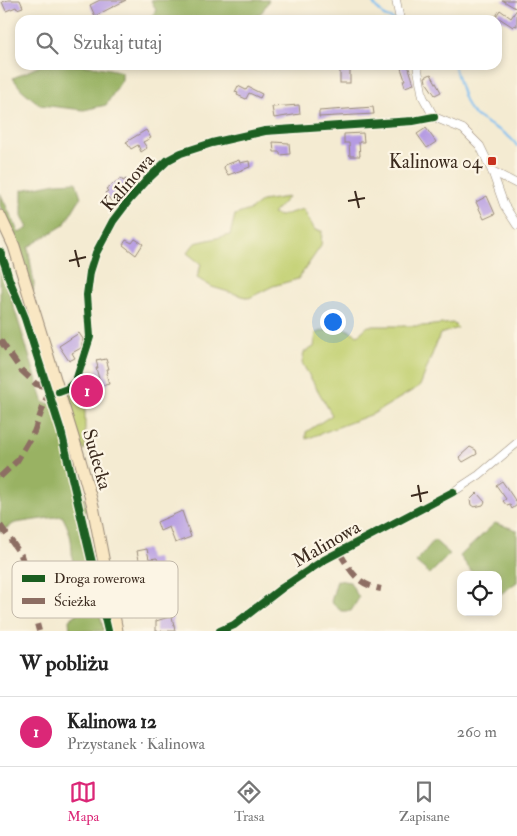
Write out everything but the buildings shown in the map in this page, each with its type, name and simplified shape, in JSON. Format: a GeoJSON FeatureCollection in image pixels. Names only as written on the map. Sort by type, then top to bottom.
{"type":"FeatureCollection","features":[{"type":"Feature","properties":{"kind":"main road","name":"Sudecka"},"geometry":{"type":"LineString","coordinates":[[0,216],[14,246],[59,392],[93,506],[104,561]]}},
{"type":"Feature","properties":{"kind":"main road","name":"Sudecka"},"geometry":{"type":"LineString","coordinates":[[115,618],[117,631]]}},
{"type":"Feature","properties":{"kind":"street"},"geometry":{"type":"LineString","coordinates":[[396,0],[399,15]]}},
{"type":"Feature","properties":{"kind":"street"},"geometry":{"type":"LineString","coordinates":[[419,70],[424,96],[434,117],[463,129],[480,146],[492,171],[504,205],[517,225]]}},
{"type":"Feature","properties":{"kind":"street","name":"Kalinowa"},"geometry":{"type":"LineString","coordinates":[[59,392],[67,389],[76,381],[90,337],[87,295],[90,272],[96,253],[113,221],[129,200],[168,160],[181,153],[212,143],[265,131],[412,121],[434,117]]}},
{"type":"Feature","properties":{"kind":"street"},"geometry":{"type":"LineString","coordinates":[[492,171],[517,184]]}},
{"type":"Feature","properties":{"kind":"street"},"geometry":{"type":"LineString","coordinates":[[453,492],[479,475],[517,443]]}},
{"type":"Feature","properties":{"kind":"green space"},"geometry":{"type":"Polygon","coordinates":[[[151,0],[269,0],[262,12],[258,15],[153,15],[156,10],[151,0]]]}},
{"type":"Feature","properties":{"kind":"green space"},"geometry":{"type":"Polygon","coordinates":[[[31,70],[112,70],[122,72],[122,80],[106,105],[84,110],[40,105],[21,89],[13,78],[31,70]]]}},
{"type":"Feature","properties":{"kind":"green space"},"geometry":{"type":"Polygon","coordinates":[[[76,182],[81,197],[64,225],[28,247],[34,284],[33,292],[14,234],[0,206],[0,193],[19,233],[28,228],[22,216],[22,190],[56,183],[76,182]]]}},
{"type":"Feature","properties":{"kind":"green space"},"geometry":{"type":"Polygon","coordinates":[[[288,197],[273,214],[280,216],[303,209],[315,230],[322,231],[321,246],[298,279],[273,286],[249,298],[212,287],[197,278],[201,264],[187,253],[195,243],[230,235],[235,215],[250,210],[262,201],[288,197]]]}},
{"type":"Feature","properties":{"kind":"green space"},"geometry":{"type":"Polygon","coordinates":[[[0,263],[44,403],[58,404],[87,511],[76,514],[87,561],[73,561],[70,536],[62,516],[15,523],[0,532],[0,263]]]}},
{"type":"Feature","properties":{"kind":"green space"},"geometry":{"type":"Polygon","coordinates":[[[453,323],[458,328],[440,334],[420,386],[373,414],[306,439],[306,432],[332,415],[302,363],[304,352],[314,347],[316,333],[340,326],[358,335],[368,326],[423,326],[453,323]]]}},
{"type":"Feature","properties":{"kind":"green space"},"geometry":{"type":"Polygon","coordinates":[[[76,389],[85,408],[85,449],[83,450],[66,398],[67,394],[76,389]]]}},
{"type":"Feature","properties":{"kind":"green space"},"geometry":{"type":"Polygon","coordinates":[[[495,523],[517,530],[517,582],[502,593],[502,571],[471,571],[460,556],[495,523]]]}},
{"type":"Feature","properties":{"kind":"green space"},"geometry":{"type":"Polygon","coordinates":[[[434,540],[450,554],[430,574],[416,562],[434,540]]]}},
{"type":"Feature","properties":{"kind":"green space"},"geometry":{"type":"Polygon","coordinates":[[[337,580],[350,582],[359,598],[351,611],[341,611],[331,602],[337,580]]]}},
{"type":"Feature","properties":{"kind":"green space"},"geometry":{"type":"Polygon","coordinates":[[[72,618],[101,618],[104,631],[70,631],[69,620],[72,618]]]}},
{"type":"Feature","properties":{"kind":"waterway"},"geometry":{"type":"LineString","coordinates":[[370,0],[383,15]]}},
{"type":"Feature","properties":{"kind":"waterway"},"geometry":{"type":"LineString","coordinates":[[456,70],[470,110],[481,120],[507,135],[517,146]]}},
{"type":"Feature","properties":{"kind":"marked path"},"geometry":{"type":"LineString","coordinates":[[0,340],[21,370],[36,384],[47,387]]}},
{"type":"Feature","properties":{"kind":"marked path"},"geometry":{"type":"LineString","coordinates":[[0,477],[17,461],[34,432],[48,394]]}},
{"type":"Feature","properties":{"kind":"marked path"},"geometry":{"type":"LineString","coordinates":[[0,525],[21,555],[23,561]]}},
{"type":"Feature","properties":{"kind":"marked path"},"geometry":{"type":"LineString","coordinates":[[339,552],[351,571],[360,580],[381,589]]}},
{"type":"Feature","properties":{"kind":"marked path"},"geometry":{"type":"LineString","coordinates":[[35,618],[39,631]]}},
{"type":"Feature","properties":{"kind":"cycle path"},"geometry":{"type":"LineString","coordinates":[[59,392],[67,389],[76,381],[90,337],[87,295],[90,272],[96,253],[113,221],[129,200],[168,160],[181,153],[212,143],[265,131],[413,121],[434,117]]}},
{"type":"Feature","properties":{"kind":"cycle path"},"geometry":{"type":"LineString","coordinates":[[0,252],[25,318],[61,431],[92,561]]}},
{"type":"Feature","properties":{"kind":"cycle path","name":"Malinowa"},"geometry":{"type":"LineString","coordinates":[[220,631],[234,625],[282,588],[324,560],[453,492]]}},
{"type":"Feature","properties":{"kind":"cycle path"},"geometry":{"type":"LineString","coordinates":[[105,618],[108,631]]}},
{"type":"Feature","properties":{"kind":"place","name":"Kalinowa 04"},"geometry":{"type":"Point","coordinates":[492,161]}},
{"type":"Feature","properties":{"kind":"place","name":"Kalinowa 12"},"geometry":{"type":"Point","coordinates":[87,391]}}]}
